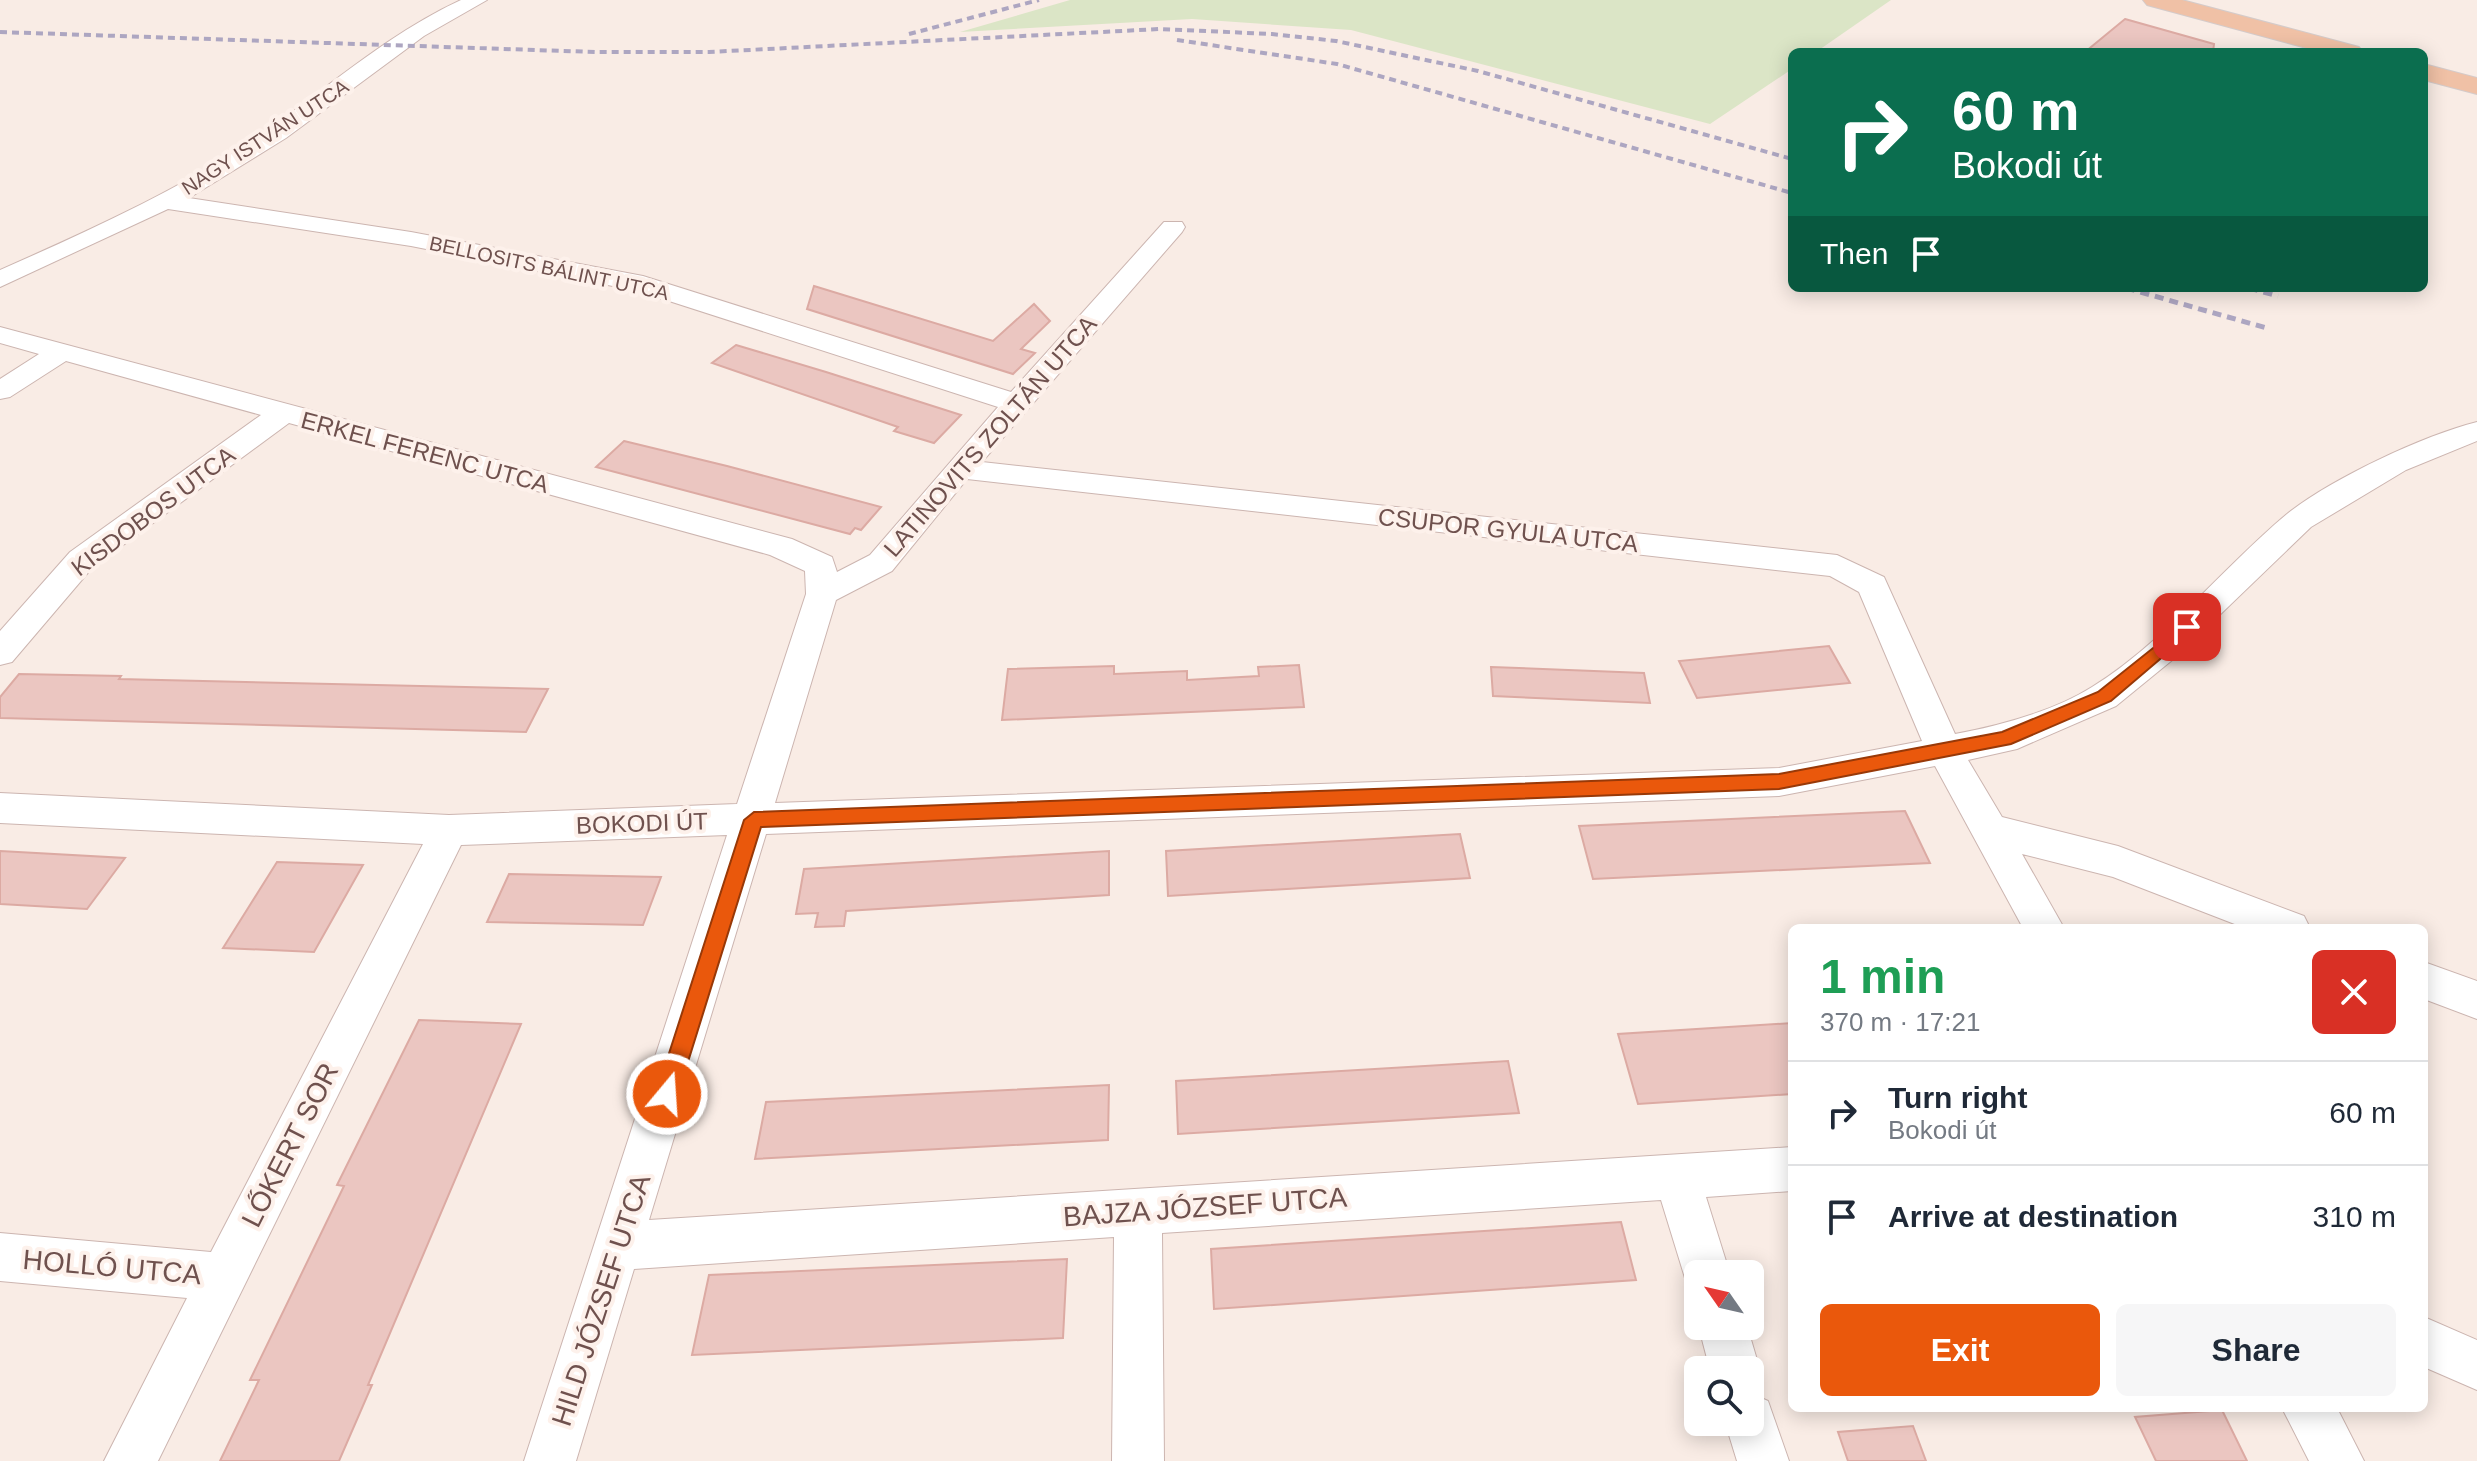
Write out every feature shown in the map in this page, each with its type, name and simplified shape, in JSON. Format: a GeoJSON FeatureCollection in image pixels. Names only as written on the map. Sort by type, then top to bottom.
{"type":"FeatureCollection","features":[{"type":"Feature","properties":{"kind":"main road"},"geometry":{"type":"LineString","coordinates":[[2155,0],[2335,48]]}},
{"type":"Feature","properties":{"kind":"main road"},"geometry":{"type":"LineString","coordinates":[[2428,73],[2477,86]]}},
{"type":"Feature","properties":{"kind":"street","name":"NAGY ISTVÁN UTCA"},"geometry":{"type":"LineString","coordinates":[[0,279],[164,201],[251,151],[415,33],[477,0]]}},
{"type":"Feature","properties":{"kind":"street","name":"BELLOSITS BÁLINT UTCA"},"geometry":{"type":"LineString","coordinates":[[164,201],[411,239],[643,284],[1016,403]]}},
{"type":"Feature","properties":{"kind":"street","name":"LATINOVITS ZOLTÁN UTCA"},"geometry":{"type":"LineString","coordinates":[[822,594],[881,563],[1016,403],[1173,227]]}},
{"type":"Feature","properties":{"kind":"street","name":"ERKEL FERENC UTCA"},"geometry":{"type":"LineString","coordinates":[[0,335],[781,547],[821,565],[822,594]]}},
{"type":"Feature","properties":{"kind":"street"},"geometry":{"type":"LineString","coordinates":[[0,391],[62,352]]}},
{"type":"Feature","properties":{"kind":"street","name":"KISDOBOS UTCA"},"geometry":{"type":"LineString","coordinates":[[0,653],[81,560],[283,413]]}},
{"type":"Feature","properties":{"kind":"street","name":"BOKODI ÚT"},"geometry":{"type":"LineString","coordinates":[[0,808],[449,830],[1779,782],[2004,739],[2104,697],[2164,648],[2300,520],[2395,463],[2477,431]]}},
{"type":"Feature","properties":{"kind":"street","name":"CSUPOR GYULA UTCA"},"geometry":{"type":"LineString","coordinates":[[959,469],[1837,566],[1872,585],[1944,750],[2042,924]]}},
{"type":"Feature","properties":{"kind":"street"},"geometry":{"type":"LineString","coordinates":[[754,820],[793,679],[822,594]]}},
{"type":"Feature","properties":{"kind":"street","name":"HILD JÓZSEF UTCA"},"geometry":{"type":"LineString","coordinates":[[550,1461],[754,820]]}},
{"type":"Feature","properties":{"kind":"street","name":"LŐKERT SOR"},"geometry":{"type":"LineString","coordinates":[[130,1461],[449,830]]}},
{"type":"Feature","properties":{"kind":"street"},"geometry":{"type":"LineString","coordinates":[[1990,830],[2118,862],[2280,924]]}},
{"type":"Feature","properties":{"kind":"street"},"geometry":{"type":"LineString","coordinates":[[2428,982],[2477,1000]]}},
{"type":"Feature","properties":{"kind":"street","name":"BAJZA JÓZSEF UTCA"},"geometry":{"type":"LineString","coordinates":[[619,1246],[1788,1169]]}},
{"type":"Feature","properties":{"kind":"street"},"geometry":{"type":"LineString","coordinates":[[1677,1177],[1702,1260]]}},
{"type":"Feature","properties":{"kind":"street"},"geometry":{"type":"LineString","coordinates":[[1138,1212],[1138,1461]]}},
{"type":"Feature","properties":{"kind":"street","name":"HOLLÓ UTCA"},"geometry":{"type":"LineString","coordinates":[[0,1257],[224,1277]]}},
{"type":"Feature","properties":{"kind":"street"},"geometry":{"type":"LineString","coordinates":[[2428,1344],[2477,1365]]}},
{"type":"Feature","properties":{"kind":"street"},"geometry":{"type":"LineString","coordinates":[[2310,1412],[2338,1461]]}},
{"type":"Feature","properties":{"kind":"street"},"geometry":{"type":"LineString","coordinates":[[1755,1436],[1763,1461]]}},
{"type":"Feature","properties":{"kind":"green space"},"geometry":{"type":"Polygon","coordinates":[[[1070,0],[1891,0],[1822,48],[1788,48],[1788,72],[1710,124],[1351,30],[1192,19],[960,32],[1070,0]]]}},
{"type":"Feature","properties":{"kind":"building"},"geometry":{"type":"Polygon","coordinates":[[[2125,19],[2214,44],[2214,48],[2090,48],[2125,19]]]}},
{"type":"Feature","properties":{"kind":"building"},"geometry":{"type":"Polygon","coordinates":[[[814,286],[993,341],[1034,304],[1050,321],[1021,349],[1035,353],[1013,374],[807,309],[814,286]]]}},
{"type":"Feature","properties":{"kind":"building"},"geometry":{"type":"Polygon","coordinates":[[[736,345],[961,415],[934,443],[894,431],[898,427],[712,363],[736,345]]]}},
{"type":"Feature","properties":{"kind":"building"},"geometry":{"type":"Polygon","coordinates":[[[624,441],[881,507],[861,530],[855,528],[850,534],[596,467],[624,441]]]}},
{"type":"Feature","properties":{"kind":"building"},"geometry":{"type":"Polygon","coordinates":[[[1829,646],[1850,683],[1697,698],[1679,661],[1829,646]]]}},
{"type":"Feature","properties":{"kind":"building"},"geometry":{"type":"Polygon","coordinates":[[[1299,665],[1304,707],[1002,720],[1008,669],[1114,666],[1114,674],[1187,671],[1187,680],[1259,676],[1258,667],[1299,665]]]}},
{"type":"Feature","properties":{"kind":"building"},"geometry":{"type":"Polygon","coordinates":[[[1491,667],[1644,673],[1650,703],[1493,696],[1491,667]]]}},
{"type":"Feature","properties":{"kind":"building"},"geometry":{"type":"Polygon","coordinates":[[[19,674],[548,689],[526,732],[0,718],[0,697],[19,674]]]}},
{"type":"Feature","properties":{"kind":"building"},"geometry":{"type":"Polygon","coordinates":[[[1905,811],[1930,863],[1593,879],[1579,826],[1905,811]]]}},
{"type":"Feature","properties":{"kind":"building"},"geometry":{"type":"Polygon","coordinates":[[[1460,834],[1470,878],[1168,896],[1166,851],[1460,834]]]}},
{"type":"Feature","properties":{"kind":"building"},"geometry":{"type":"Polygon","coordinates":[[[0,851],[125,858],[87,909],[0,904],[0,851]]]}},
{"type":"Feature","properties":{"kind":"building"},"geometry":{"type":"Polygon","coordinates":[[[1109,851],[1109,895],[846,911],[844,926],[815,927],[818,913],[796,914],[804,869],[1109,851]]]}},
{"type":"Feature","properties":{"kind":"building"},"geometry":{"type":"Polygon","coordinates":[[[277,862],[363,865],[314,952],[223,948],[277,862]]]}},
{"type":"Feature","properties":{"kind":"building"},"geometry":{"type":"Polygon","coordinates":[[[509,874],[661,877],[643,925],[487,922],[509,874]]]}},
{"type":"Feature","properties":{"kind":"building"},"geometry":{"type":"Polygon","coordinates":[[[419,1020],[521,1024],[368,1385],[372,1385],[339,1461],[220,1461],[259,1380],[250,1380],[344,1186],[337,1185],[419,1020]]]}},
{"type":"Feature","properties":{"kind":"building"},"geometry":{"type":"Polygon","coordinates":[[[1788,1023],[1788,1094],[1638,1104],[1618,1034],[1788,1023]]]}},
{"type":"Feature","properties":{"kind":"building"},"geometry":{"type":"Polygon","coordinates":[[[1508,1061],[1519,1113],[1178,1134],[1176,1081],[1508,1061]]]}},
{"type":"Feature","properties":{"kind":"building"},"geometry":{"type":"Polygon","coordinates":[[[1109,1085],[1108,1140],[755,1159],[766,1102],[1109,1085]]]}},
{"type":"Feature","properties":{"kind":"building"},"geometry":{"type":"Polygon","coordinates":[[[1621,1222],[1636,1280],[1214,1309],[1211,1249],[1621,1222]]]}},
{"type":"Feature","properties":{"kind":"building"},"geometry":{"type":"Polygon","coordinates":[[[1067,1259],[1063,1338],[692,1355],[709,1275],[1067,1259]]]}},
{"type":"Feature","properties":{"kind":"building"},"geometry":{"type":"Polygon","coordinates":[[[2223,1412],[2247,1461],[2156,1461],[2135,1417],[2223,1412]]]}},
{"type":"Feature","properties":{"kind":"building"},"geometry":{"type":"Polygon","coordinates":[[[1913,1426],[1926,1461],[1848,1461],[1838,1432],[1913,1426]]]}},
{"type":"Feature","properties":{"kind":"railway"},"geometry":{"type":"LineString","coordinates":[[909,34],[1039,0]]}},
{"type":"Feature","properties":{"kind":"railway"},"geometry":{"type":"LineString","coordinates":[[0,32],[595,52],[709,52],[1160,29],[1272,34],[1336,41],[1478,71],[1788,158]]}},
{"type":"Feature","properties":{"kind":"railway"},"geometry":{"type":"LineString","coordinates":[[1177,40],[1337,64],[1788,192]]}},
{"type":"Feature","properties":{"kind":"railway"},"geometry":{"type":"LineString","coordinates":[[2140,292],[2270,329]]}},
{"type":"Feature","properties":{"kind":"railway"},"geometry":{"type":"LineString","coordinates":[[2264,292],[2278,296]]}},
{"type":"Feature","properties":{"kind":"route"},"geometry":{"type":"LineString","coordinates":[[667,1094],[754,820],[1779,782],[2004,739],[2104,697],[2187,627]]}}]}
